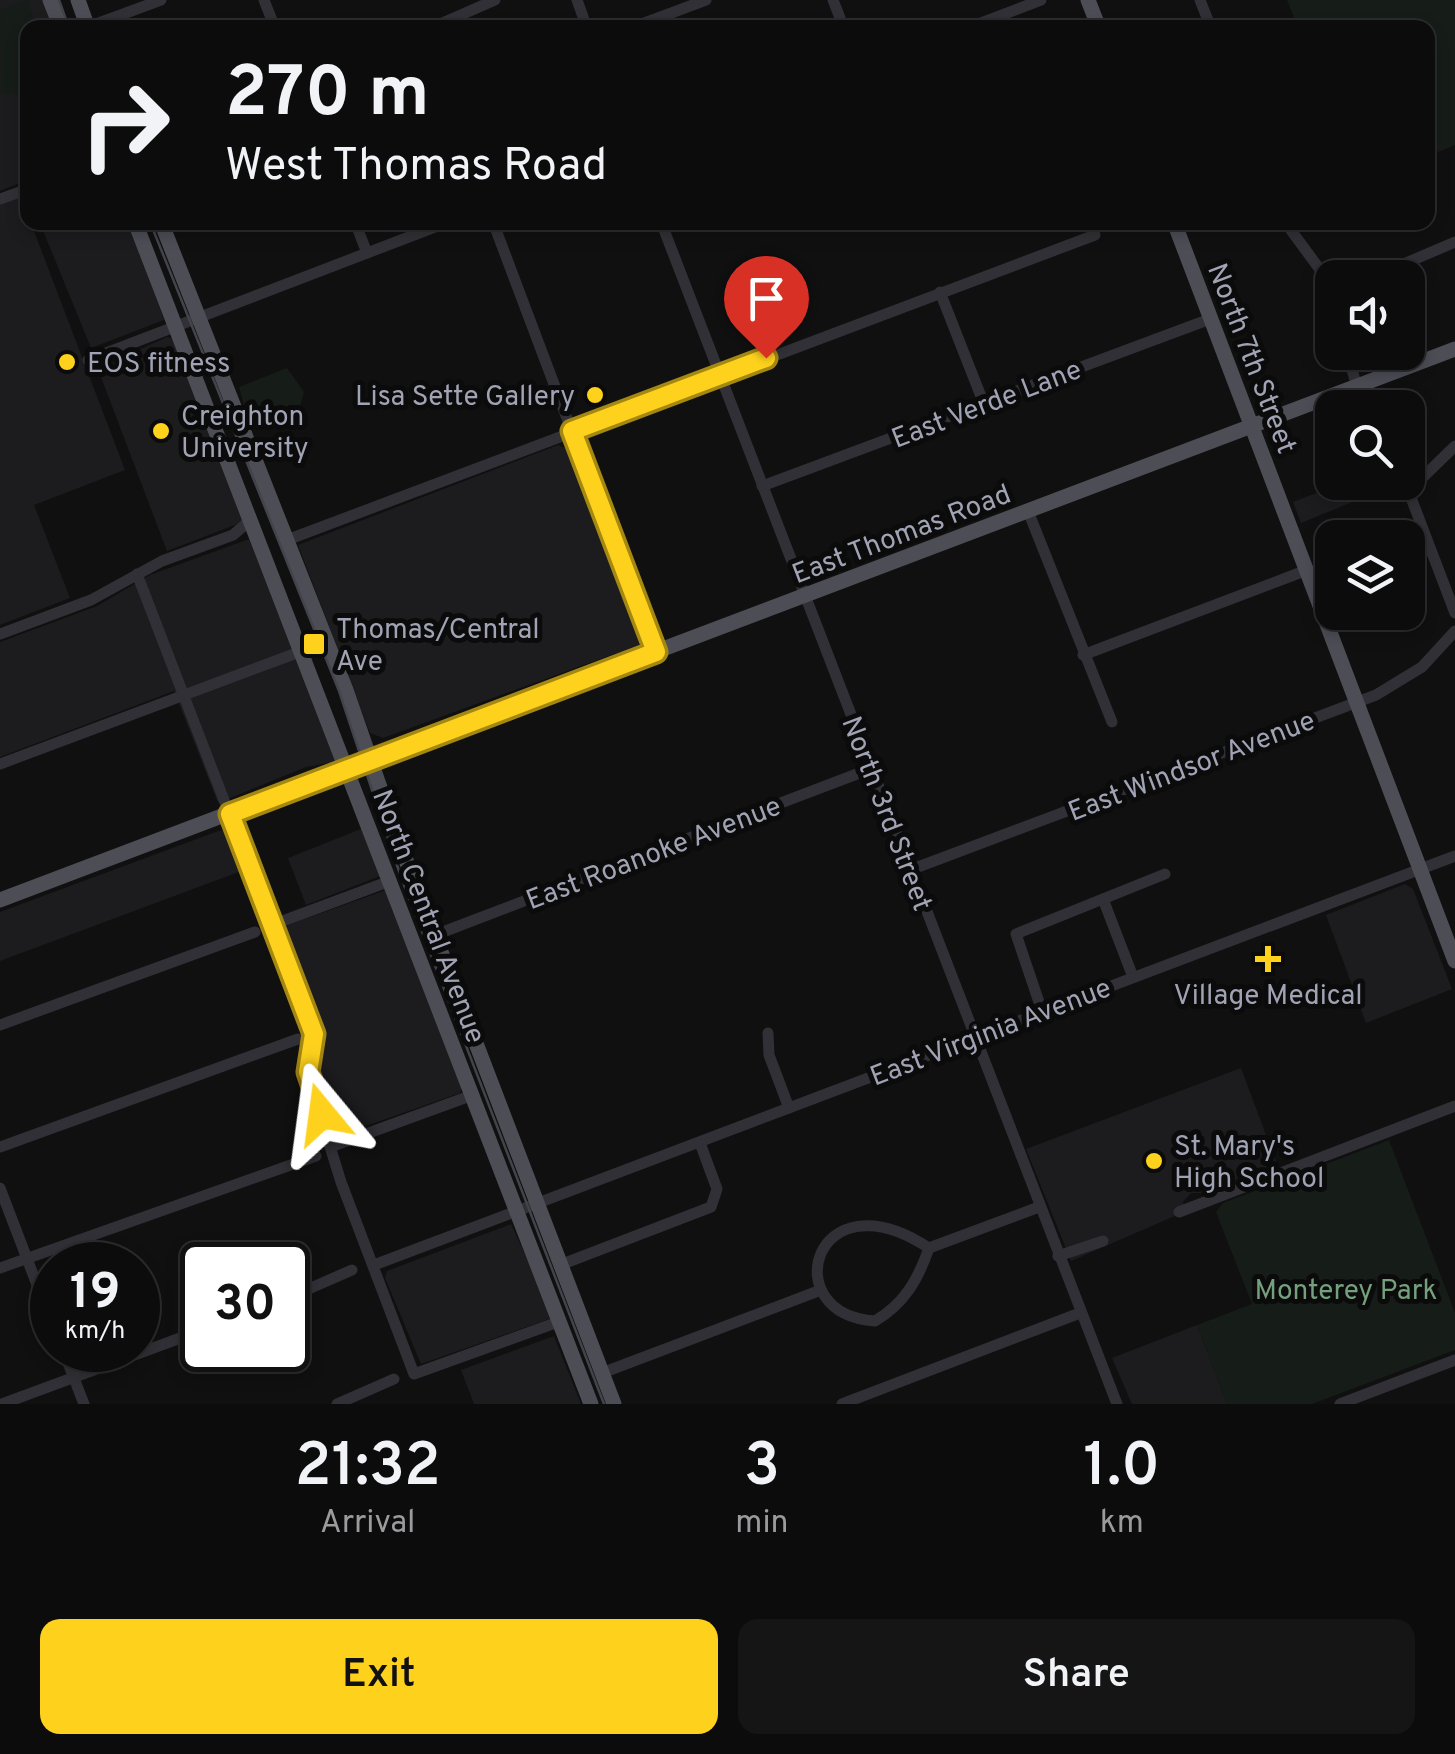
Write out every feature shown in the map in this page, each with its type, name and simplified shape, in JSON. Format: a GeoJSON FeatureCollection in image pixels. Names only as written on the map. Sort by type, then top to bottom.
{"type":"FeatureCollection","features":[{"type":"Feature","properties":{"kind":"main road","name":"North Central Avenue"},"geometry":{"type":"LineString","coordinates":[[138,230],[470,1096],[525,1208],[560,1265],[614,1404]]}},
{"type":"Feature","properties":{"kind":"main road","name":"North Central Avenue"},"geometry":{"type":"LineString","coordinates":[[163,230],[287,540],[435,934],[558,1322],[590,1404]]}},
{"type":"Feature","properties":{"kind":"main road","name":"North 7th Street"},"geometry":{"type":"LineString","coordinates":[[1177,230],[1455,961]]}},
{"type":"Feature","properties":{"kind":"main road","name":"East Thomas Road"},"geometry":{"type":"LineString","coordinates":[[0,900],[1455,349]]}},
{"type":"Feature","properties":{"kind":"main road"},"geometry":{"type":"LineString","coordinates":[[237,484],[247,493],[261,527],[287,540]]}},
{"type":"Feature","properties":{"kind":"street"},"geometry":{"type":"LineString","coordinates":[[107,20],[161,0]]}},
{"type":"Feature","properties":{"kind":"street"},"geometry":{"type":"LineString","coordinates":[[449,20],[495,0]]}},
{"type":"Feature","properties":{"kind":"street"},"geometry":{"type":"LineString","coordinates":[[652,20],[706,0]]}},
{"type":"Feature","properties":{"kind":"street"},"geometry":{"type":"LineString","coordinates":[[989,20],[1041,0]]}},
{"type":"Feature","properties":{"kind":"street"},"geometry":{"type":"LineString","coordinates":[[358,230],[367,253]]}},
{"type":"Feature","properties":{"kind":"street"},"geometry":{"type":"LineString","coordinates":[[88,360],[427,230]]}},
{"type":"Feature","properties":{"kind":"street"},"geometry":{"type":"LineString","coordinates":[[495,230],[656,652]]}},
{"type":"Feature","properties":{"kind":"street","name":"North 3rd Street"},"geometry":{"type":"LineString","coordinates":[[664,230],[1117,1404]]}},
{"type":"Feature","properties":{"kind":"street"},"geometry":{"type":"LineString","coordinates":[[1290,230],[1315,263]]}},
{"type":"Feature","properties":{"kind":"street"},"geometry":{"type":"LineString","coordinates":[[287,540],[1094,235]]}},
{"type":"Feature","properties":{"kind":"street"},"geometry":{"type":"LineString","coordinates":[[1413,260],[1455,242]]}},
{"type":"Feature","properties":{"kind":"street"},"geometry":{"type":"LineString","coordinates":[[940,292],[984,404]]}},
{"type":"Feature","properties":{"kind":"street","name":"East Verde Lane"},"geometry":{"type":"LineString","coordinates":[[762,486],[1210,319]]}},
{"type":"Feature","properties":{"kind":"street"},"geometry":{"type":"LineString","coordinates":[[1355,370],[1365,390]]}},
{"type":"Feature","properties":{"kind":"street"},"geometry":{"type":"LineString","coordinates":[[1425,475],[1455,446]]}},
{"type":"Feature","properties":{"kind":"street"},"geometry":{"type":"LineString","coordinates":[[1412,500],[1455,613]]}},
{"type":"Feature","properties":{"kind":"street"},"geometry":{"type":"LineString","coordinates":[[0,634],[91,600],[137,574],[233,535],[247,523],[248,510]]}},
{"type":"Feature","properties":{"kind":"street"},"geometry":{"type":"LineString","coordinates":[[1028,511],[1082,655],[1112,722]]}},
{"type":"Feature","properties":{"kind":"street"},"geometry":{"type":"LineString","coordinates":[[233,535],[260,542]]}},
{"type":"Feature","properties":{"kind":"street"},"geometry":{"type":"LineString","coordinates":[[1082,655],[1307,570]]}},
{"type":"Feature","properties":{"kind":"street"},"geometry":{"type":"LineString","coordinates":[[137,574],[314,1034],[308,1072],[339,1175],[414,1374],[558,1322]]}},
{"type":"Feature","properties":{"kind":"street","name":"East Windsor Avenue"},"geometry":{"type":"LineString","coordinates":[[910,870],[1356,703],[1422,667],[1455,631]]}},
{"type":"Feature","properties":{"kind":"street"},"geometry":{"type":"LineString","coordinates":[[0,764],[302,651]]}},
{"type":"Feature","properties":{"kind":"street","name":"East Roanoke Avenue"},"geometry":{"type":"LineString","coordinates":[[435,934],[870,769]]}},
{"type":"Feature","properties":{"kind":"street","name":"East Virginia Avenue"},"geometry":{"type":"LineString","coordinates":[[374,1266],[1455,856]]}},
{"type":"Feature","properties":{"kind":"street"},"geometry":{"type":"LineString","coordinates":[[1042,1011],[1016,934],[1165,874]]}},
{"type":"Feature","properties":{"kind":"street"},"geometry":{"type":"LineString","coordinates":[[272,925],[390,882]]}},
{"type":"Feature","properties":{"kind":"street"},"geometry":{"type":"LineString","coordinates":[[1103,900],[1133,977]]}},
{"type":"Feature","properties":{"kind":"street"},"geometry":{"type":"LineString","coordinates":[[0,1024],[255,932]]}},
{"type":"Feature","properties":{"kind":"street"},"geometry":{"type":"LineString","coordinates":[[768,1033],[769,1054],[789,1108]]}},
{"type":"Feature","properties":{"kind":"street"},"geometry":{"type":"LineString","coordinates":[[0,1147],[298,1039]]}},
{"type":"Feature","properties":{"kind":"street"},"geometry":{"type":"LineString","coordinates":[[333,1146],[470,1096]]}},
{"type":"Feature","properties":{"kind":"street"},"geometry":{"type":"LineString","coordinates":[[1178,1212],[1455,1106]]}},
{"type":"Feature","properties":{"kind":"street"},"geometry":{"type":"LineString","coordinates":[[560,1265],[711,1207],[718,1199],[717,1189],[700,1143]]}},
{"type":"Feature","properties":{"kind":"street"},"geometry":{"type":"LineString","coordinates":[[0,1268],[305,1156],[316,1156]]}},
{"type":"Feature","properties":{"kind":"street"},"geometry":{"type":"LineString","coordinates":[[0,1188],[30,1264]]}},
{"type":"Feature","properties":{"kind":"street"},"geometry":{"type":"LineString","coordinates":[[930,1248],[910,1236],[855,1226],[840,1229],[827,1240],[820,1257],[821,1290],[840,1314],[875,1321],[892,1311],[909,1292],[930,1248],[1039,1207]]}},
{"type":"Feature","properties":{"kind":"street"},"geometry":{"type":"LineString","coordinates":[[1058,1256],[1103,1241]]}},
{"type":"Feature","properties":{"kind":"street"},"geometry":{"type":"LineString","coordinates":[[310,1288],[352,1270]]}},
{"type":"Feature","properties":{"kind":"street"},"geometry":{"type":"LineString","coordinates":[[602,1373],[821,1290]]}},
{"type":"Feature","properties":{"kind":"street"},"geometry":{"type":"LineString","coordinates":[[842,1404],[1080,1313]]}},
{"type":"Feature","properties":{"kind":"street"},"geometry":{"type":"LineString","coordinates":[[2,1404],[180,1338]]}},
{"type":"Feature","properties":{"kind":"street"},"geometry":{"type":"LineString","coordinates":[[1340,1404],[1455,1360]]}},
{"type":"Feature","properties":{"kind":"street"},"geometry":{"type":"LineString","coordinates":[[72,1372],[84,1404]]}},
{"type":"Feature","properties":{"kind":"street"},"geometry":{"type":"LineString","coordinates":[[337,1404],[394,1378]]}},
{"type":"Feature","properties":{"kind":"shaded area"},"geometry":{"type":"Polygon","coordinates":[[[0,0],[45,0],[52,20],[20,20],[20,183],[0,191],[0,0]]]}},
{"type":"Feature","properties":{"kind":"shaded area"},"geometry":{"type":"Polygon","coordinates":[[[20,197],[20,230],[34,230],[125,470],[34,505],[70,598],[0,625],[0,204],[20,197]]]}},
{"type":"Feature","properties":{"kind":"shaded area"},"geometry":{"type":"Polygon","coordinates":[[[43,230],[132,230],[164,320],[91,348],[43,230]]]}},
{"type":"Feature","properties":{"kind":"shaded area"},"geometry":{"type":"Polygon","coordinates":[[[167,337],[174,339],[246,515],[240,523],[167,551],[98,369],[167,337]]]}},
{"type":"Feature","properties":{"kind":"shaded area"},"geometry":{"type":"Polygon","coordinates":[[[558,445],[570,450],[635,619],[639,645],[383,738],[370,733],[298,545],[558,445]]]}},
{"type":"Feature","properties":{"kind":"shaded area"},"geometry":{"type":"Polygon","coordinates":[[[1315,493],[1315,500],[1357,500],[1301,523],[1293,502],[1315,493]]]}},
{"type":"Feature","properties":{"kind":"shaded area"},"geometry":{"type":"Polygon","coordinates":[[[249,539],[336,758],[333,762],[306,767],[218,803],[174,691],[0,757],[0,642],[97,606],[150,575],[249,539]]]}},
{"type":"Feature","properties":{"kind":"shaded area"},"geometry":{"type":"Polygon","coordinates":[[[366,827],[383,875],[306,905],[288,858],[366,827]]]}},
{"type":"Feature","properties":{"kind":"shaded area"},"geometry":{"type":"Polygon","coordinates":[[[221,830],[231,835],[244,870],[0,961],[0,912],[221,830]]]}},
{"type":"Feature","properties":{"kind":"shaded area"},"geometry":{"type":"Polygon","coordinates":[[[1405,884],[1413,889],[1452,989],[1366,1023],[1326,915],[1405,884]]]}},
{"type":"Feature","properties":{"kind":"shaded area"},"geometry":{"type":"Polygon","coordinates":[[[386,890],[462,1086],[460,1093],[340,1135],[315,1073],[320,1029],[284,931],[288,925],[386,890]]]}},
{"type":"Feature","properties":{"kind":"shaded area","name":"St. Mary's High School"},"geometry":{"type":"Polygon","coordinates":[[[1241,1068],[1278,1167],[1211,1193],[1191,1193],[1183,1202],[1184,1212],[1071,1261],[1026,1149],[1241,1068]]]}},
{"type":"Feature","properties":{"kind":"shaded area"},"geometry":{"type":"Polygon","coordinates":[[[511,1224],[552,1312],[549,1319],[421,1364],[385,1278],[387,1271],[511,1224]]]}},
{"type":"Feature","properties":{"kind":"shaded area"},"geometry":{"type":"Polygon","coordinates":[[[1197,1325],[1227,1404],[1132,1404],[1112,1358],[1197,1325]]]}},
{"type":"Feature","properties":{"kind":"shaded area"},"geometry":{"type":"Polygon","coordinates":[[[554,1336],[581,1404],[474,1404],[461,1370],[554,1336]]]}},
{"type":"Feature","properties":{"kind":"green space"},"geometry":{"type":"Polygon","coordinates":[[[27,0],[33,17],[20,20],[18,94],[1,94],[0,9],[27,0]]]}},
{"type":"Feature","properties":{"kind":"green space"},"geometry":{"type":"Polygon","coordinates":[[[1287,0],[1455,0],[1455,145],[1435,153],[1435,20],[1295,20],[1287,0]]]}},
{"type":"Feature","properties":{"kind":"green space"},"geometry":{"type":"Polygon","coordinates":[[[287,368],[304,392],[300,406],[248,420],[239,387],[287,368]]]}},
{"type":"Feature","properties":{"kind":"green space","name":"Monterey Park"},"geometry":{"type":"Polygon","coordinates":[[[1389,1140],[1455,1313],[1455,1350],[1312,1404],[1227,1404],[1197,1325],[1252,1304],[1216,1212],[1223,1203],[1389,1140]]]}},
{"type":"Feature","properties":{"kind":"tram line"},"geometry":{"type":"LineString","coordinates":[[59,0],[66,20]]}},
{"type":"Feature","properties":{"kind":"tram line"},"geometry":{"type":"LineString","coordinates":[[153,230],[339,691],[401,877],[604,1404]]}},
{"type":"Feature","properties":{"kind":"place","name":"EOS fitness"},"geometry":{"type":"Point","coordinates":[67,362]}},
{"type":"Feature","properties":{"kind":"place","name":"Lisa Sette Gallery"},"geometry":{"type":"Point","coordinates":[595,395]}},
{"type":"Feature","properties":{"kind":"place","name":"Creighton University"},"geometry":{"type":"Point","coordinates":[161,431]}},
{"type":"Feature","properties":{"kind":"place","name":"Thomas/Central Ave"},"geometry":{"type":"Point","coordinates":[314,644]}},
{"type":"Feature","properties":{"kind":"place","name":"Village Medical"},"geometry":{"type":"Point","coordinates":[1268,959]}},
{"type":"Feature","properties":{"kind":"place","name":"St. Mary's High School"},"geometry":{"type":"Point","coordinates":[1154,1161]}},
{"type":"Feature","properties":{"kind":"route"},"geometry":{"type":"LineString","coordinates":[[322,1114],[308,1072],[314,1034],[230,814],[656,652],[572,431],[766,358]]}}]}
